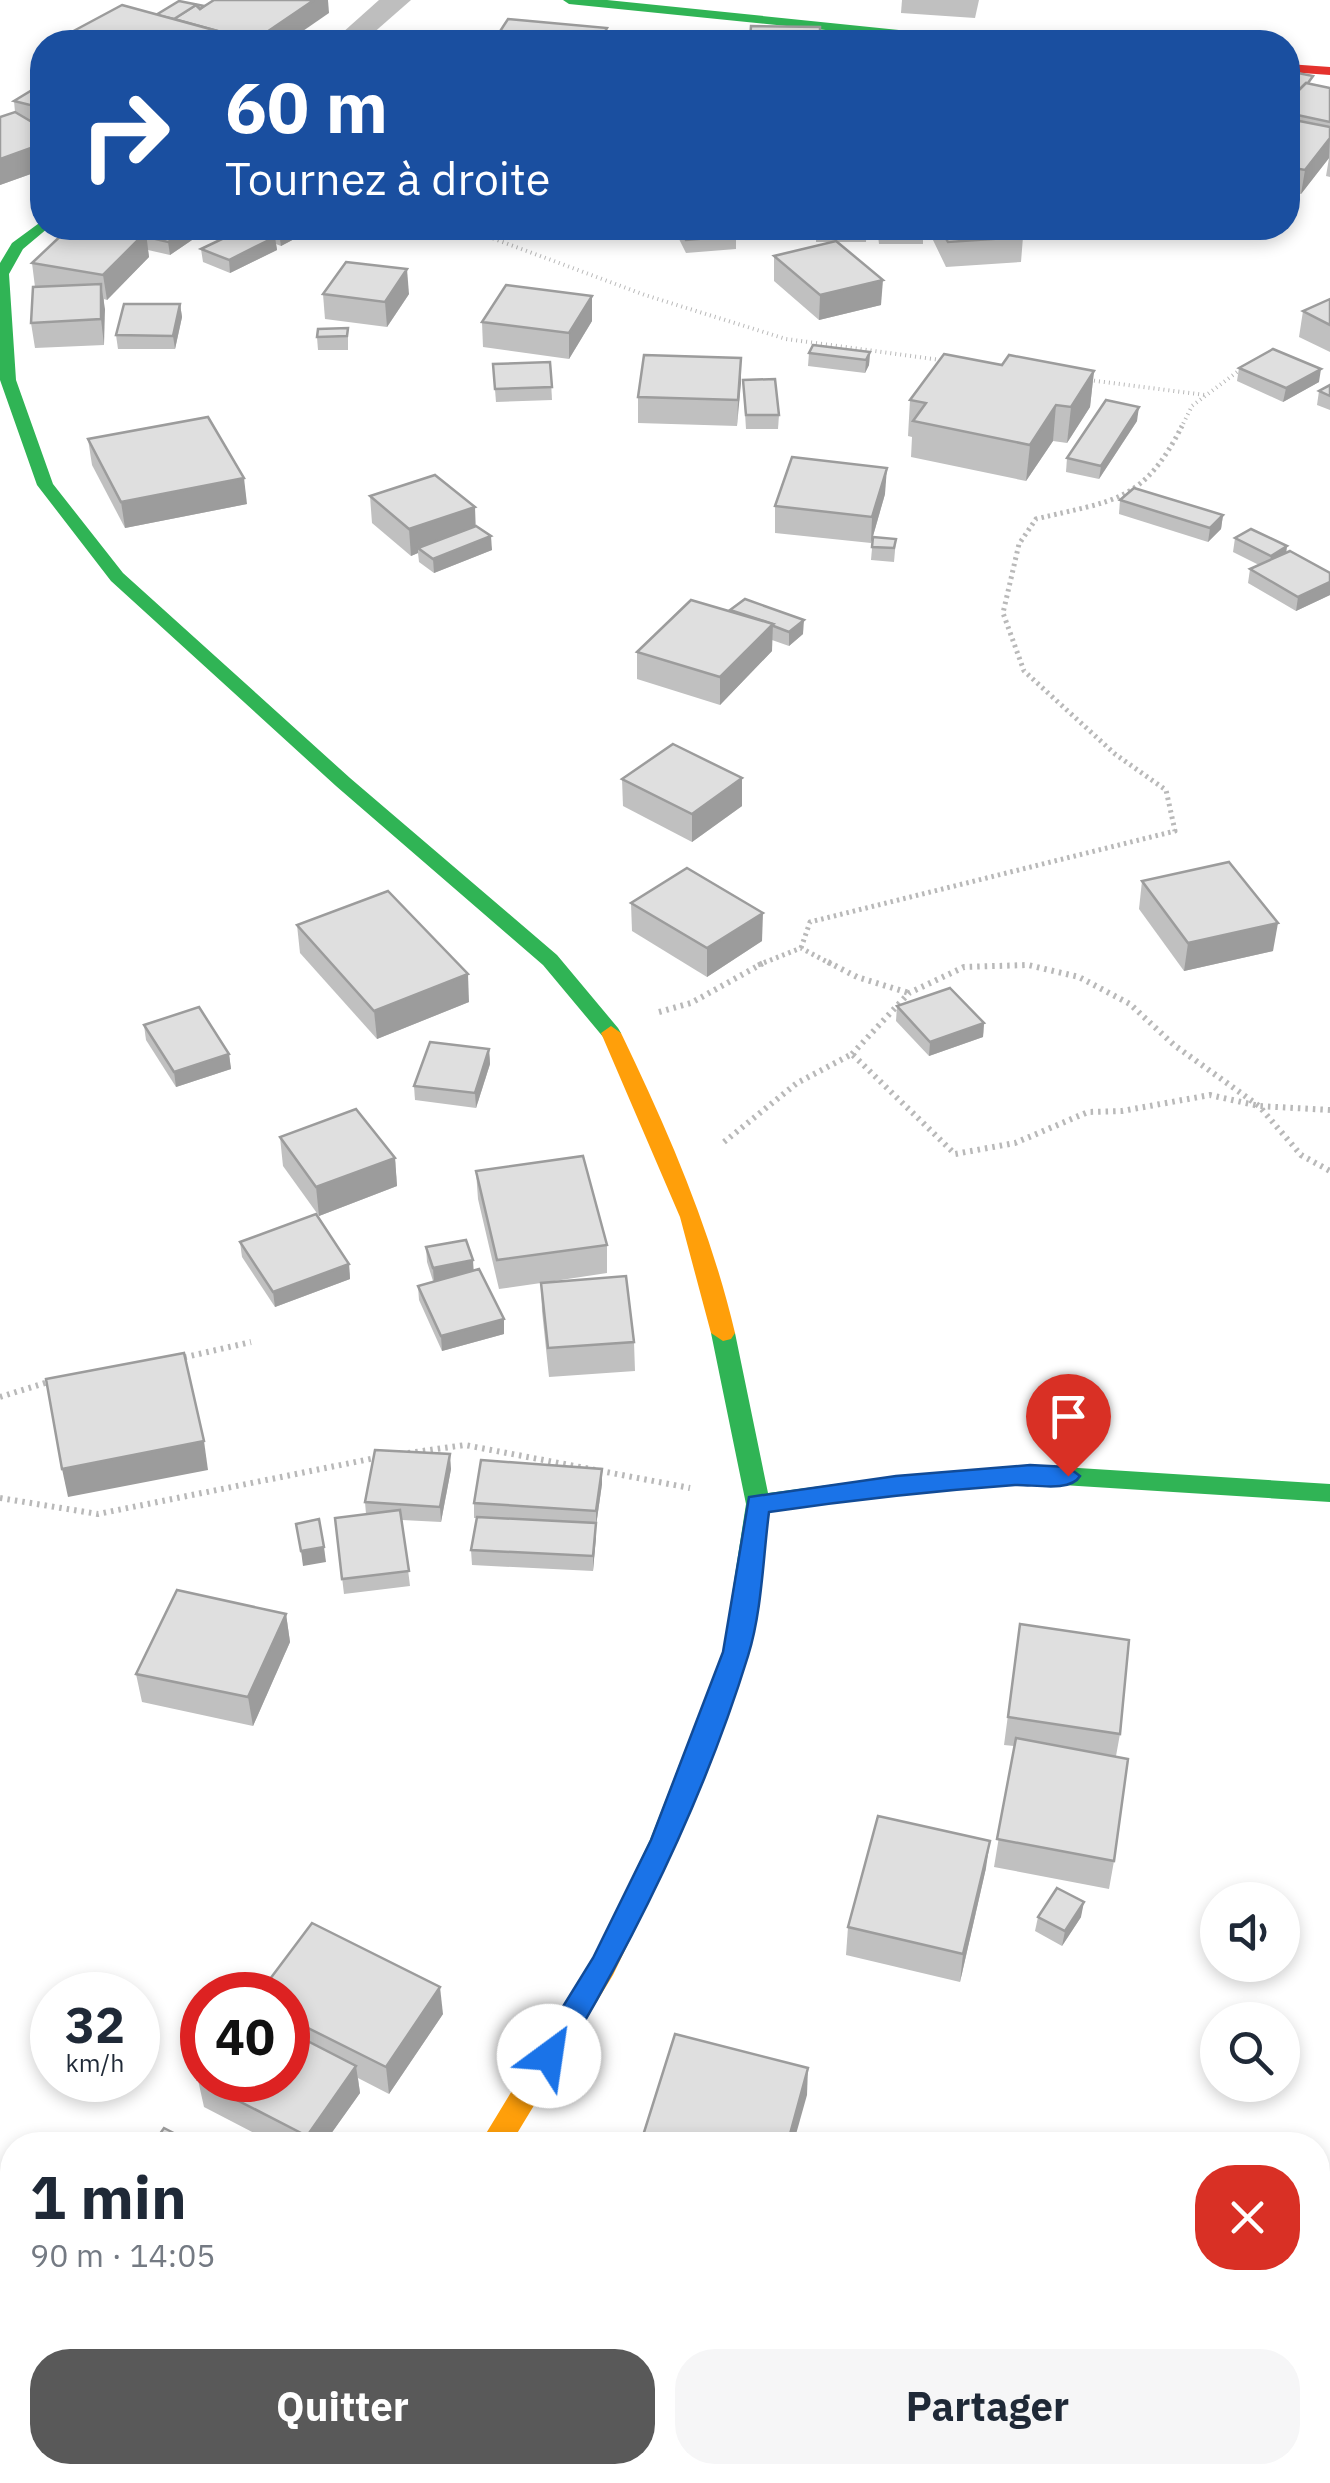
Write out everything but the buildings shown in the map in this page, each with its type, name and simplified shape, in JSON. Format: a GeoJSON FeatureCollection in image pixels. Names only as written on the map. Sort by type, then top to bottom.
{"type":"FeatureCollection","features":[{"type":"Feature","properties":{"kind":"street"},"geometry":{"type":"LineString","coordinates":[[361,30],[398,0]]}},
{"type":"Feature","properties":{"kind":"street"},"geometry":{"type":"LineString","coordinates":[[570,0],[643,4],[872,30]]}},
{"type":"Feature","properties":{"kind":"street"},"geometry":{"type":"LineString","coordinates":[[1300,69],[1330,71]]}},
{"type":"Feature","properties":{"kind":"street"},"geometry":{"type":"LineString","coordinates":[[30,235],[16,246],[2,274],[8,380],[45,485],[117,577],[343,782],[550,960],[609,1028],[674,1167],[710,1268],[758,1504],[736,1652],[664,1840],[603,1966],[502,2132]]}},
{"type":"Feature","properties":{"kind":"street"},"geometry":{"type":"LineString","coordinates":[[758,1504],[896,1485],[1030,1474],[1290,1486],[1330,1493]]}},
{"type":"Feature","properties":{"kind":"path"},"geometry":{"type":"LineString","coordinates":[[497,240],[644,295],[786,339],[962,363]]}},
{"type":"Feature","properties":{"kind":"path"},"geometry":{"type":"LineString","coordinates":[[801,948],[810,922],[1175,831],[1166,790],[1115,754],[1024,671],[1003,613],[1019,544],[1036,519],[1120,498],[1161,467],[1192,406],[1237,372]]}},
{"type":"Feature","properties":{"kind":"path"},"geometry":{"type":"LineString","coordinates":[[1076,378],[1206,395]]}},
{"type":"Feature","properties":{"kind":"path"},"geometry":{"type":"LineString","coordinates":[[609,1028],[691,1002],[748,969],[801,948],[857,977],[909,993]]}},
{"type":"Feature","properties":{"kind":"path"},"geometry":{"type":"LineString","coordinates":[[674,1167],[742,1134],[763,1110],[820,1064],[852,1054],[909,993],[964,967],[1028,964],[1079,976],[1130,1004],[1198,1065],[1259,1106],[1301,1155],[1330,1171]]}},
{"type":"Feature","properties":{"kind":"path"},"geometry":{"type":"LineString","coordinates":[[852,1054],[955,1154],[1015,1143],[1088,1112],[1122,1112],[1210,1094],[1259,1106],[1330,1110]]}},
{"type":"Feature","properties":{"kind":"path"},"geometry":{"type":"LineString","coordinates":[[170,1360],[252,1342]]}},
{"type":"Feature","properties":{"kind":"path"},"geometry":{"type":"LineString","coordinates":[[0,1397],[54,1380]]}},
{"type":"Feature","properties":{"kind":"path"},"geometry":{"type":"LineString","coordinates":[[0,1498],[25,1496],[93,1515],[253,1487],[358,1460],[465,1445],[758,1504]]}},
{"type":"Feature","properties":{"kind":"traffic: fast"},"geometry":{"type":"LineString","coordinates":[[569,0],[860,30]]}},
{"type":"Feature","properties":{"kind":"traffic: fast"},"geometry":{"type":"LineString","coordinates":[[30,235],[17,246],[1,274],[8,380],[45,485],[117,577],[343,782],[550,960],[611,1033]]}},
{"type":"Feature","properties":{"kind":"traffic: fast"},"geometry":{"type":"LineString","coordinates":[[629,1913],[664,1840],[736,1652],[758,1504],[723,1333]]}},
{"type":"Feature","properties":{"kind":"traffic: fast"},"geometry":{"type":"LineString","coordinates":[[758,1504],[897,1485],[1031,1474],[1330,1493]]}},
{"type":"Feature","properties":{"kind":"traffic: slow"},"geometry":{"type":"LineString","coordinates":[[611,1033],[691,1217],[723,1333]]}},
{"type":"Feature","properties":{"kind":"traffic: slow"},"geometry":{"type":"LineString","coordinates":[[502,2132],[603,1966],[629,1913]]}},
{"type":"Feature","properties":{"kind":"traffic: jam"},"geometry":{"type":"LineString","coordinates":[[1300,69],[1330,71]]}},
{"type":"Feature","properties":{"kind":"route"},"geometry":{"type":"LineString","coordinates":[[549,2056],[603,1966],[664,1840],[736,1652],[758,1504],[896,1485],[1030,1474],[1068,1476]]}}]}
